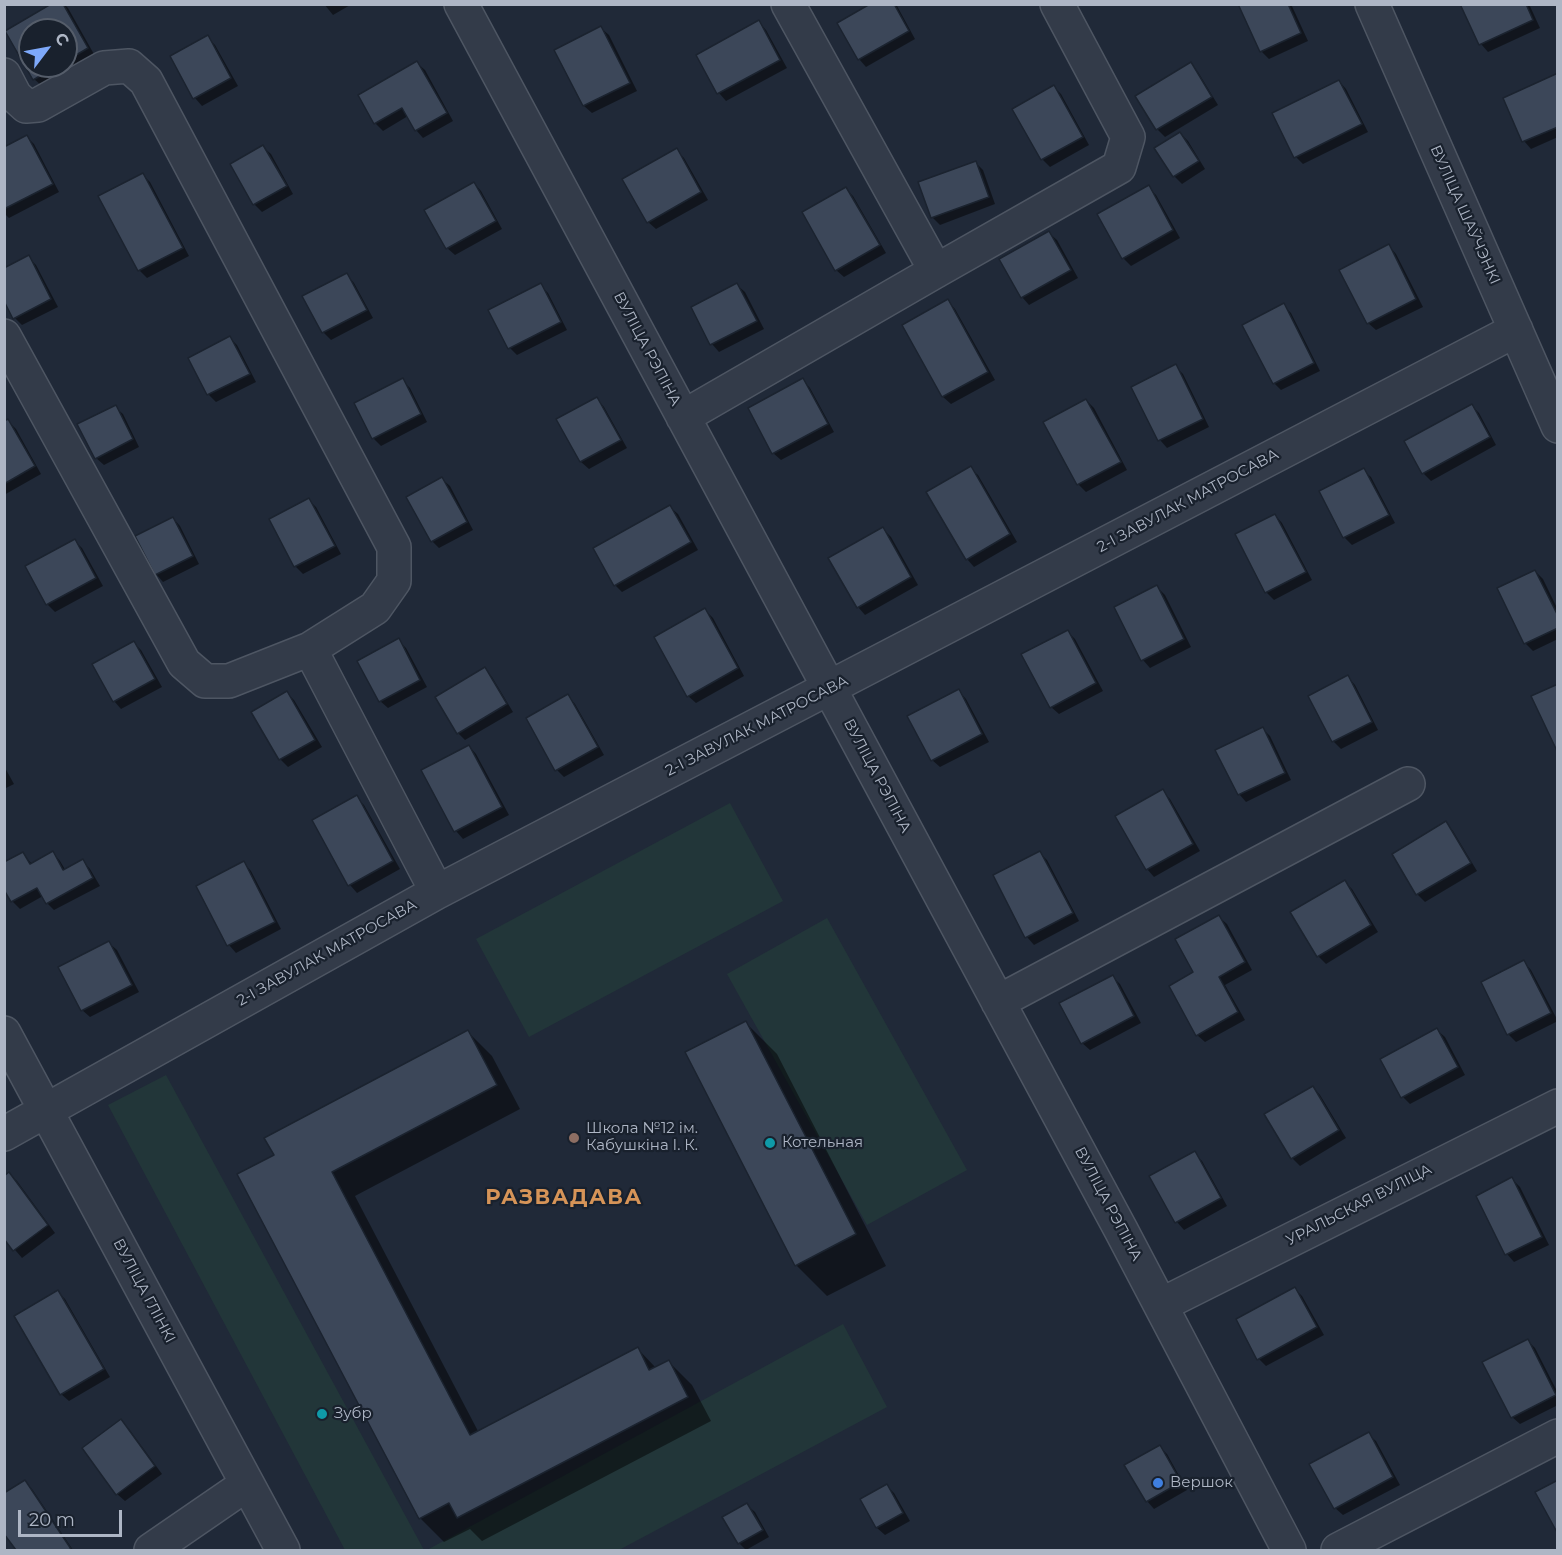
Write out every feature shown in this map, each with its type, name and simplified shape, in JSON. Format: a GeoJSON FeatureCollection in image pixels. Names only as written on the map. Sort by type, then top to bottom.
{"type":"FeatureCollection","features":[{"type":"Feature","properties":{"kind":"street","name":"ВУЛІЦА РЭПІНА"},"geometry":{"type":"LineString","coordinates":[[461,4],[1161,1305],[1289,1551]]}},
{"type":"Feature","properties":{"kind":"street"},"geometry":{"type":"LineString","coordinates":[[788,4],[936,271]]}},
{"type":"Feature","properties":{"kind":"street"},"geometry":{"type":"LineString","coordinates":[[683,417],[1119,167],[1128,137],[1057,4]]}},
{"type":"Feature","properties":{"kind":"street","name":"ВУЛІЦА ШАЎЧЭНКІ"},"geometry":{"type":"LineString","coordinates":[[1372,4],[1557,426]]}},
{"type":"Feature","properties":{"kind":"street"},"geometry":{"type":"LineString","coordinates":[[4,75],[15,96],[27,106],[38,105],[104,68],[129,66],[146,81],[394,547],[394,581],[375,608],[310,649],[229,681],[205,681],[184,663],[4,336]]}},
{"type":"Feature","properties":{"kind":"street","name":"2-І ЗАВУЛАК МАТРОСАВА"},"geometry":{"type":"LineString","coordinates":[[4,1134],[437,892],[1516,330]]}},
{"type":"Feature","properties":{"kind":"street"},"geometry":{"type":"LineString","coordinates":[[310,649],[437,892]]}},
{"type":"Feature","properties":{"kind":"street"},"geometry":{"type":"LineString","coordinates":[[998,1002],[1408,784]]}},
{"type":"Feature","properties":{"kind":"street","name":"ВУЛІЦА ГЛІНКІ"},"geometry":{"type":"LineString","coordinates":[[4,1033],[283,1551]]}},
{"type":"Feature","properties":{"kind":"street","name":"УРАЛЬСКАЯ ВУЛІЦА"},"geometry":{"type":"LineString","coordinates":[[1161,1305],[1557,1106]]}},
{"type":"Feature","properties":{"kind":"street"},"geometry":{"type":"LineString","coordinates":[[1338,1551],[1557,1436]]}},
{"type":"Feature","properties":{"kind":"street"},"geometry":{"type":"LineString","coordinates":[[151,1551],[247,1484]]}},
{"type":"Feature","properties":{"kind":"green space"},"geometry":{"type":"Polygon","coordinates":[[[730,803],[783,901],[529,1037],[476,939],[730,803]]]}},
{"type":"Feature","properties":{"kind":"green space"},"geometry":{"type":"Polygon","coordinates":[[[827,918],[967,1170],[867,1225],[727,974],[827,918]]]}},
{"type":"Feature","properties":{"kind":"green space"},"geometry":{"type":"Polygon","coordinates":[[[166,1075],[424,1550],[345,1550],[108,1105],[166,1075]]]}},
{"type":"Feature","properties":{"kind":"green space"},"geometry":{"type":"Polygon","coordinates":[[[843,1324],[887,1407],[619,1550],[427,1550],[843,1324]]]}},
{"type":"Feature","properties":{"kind":"building"},"geometry":{"type":"Polygon","coordinates":[[[51,4],[63,4],[71,18],[27,18],[51,4]]]}},
{"type":"Feature","properties":{"kind":"building"},"geometry":{"type":"Polygon","coordinates":[[[870,4],[894,4],[909,31],[858,60],[837,23],[870,4]]]}},
{"type":"Feature","properties":{"kind":"building"},"geometry":{"type":"Polygon","coordinates":[[[1238,4],[1288,4],[1301,33],[1260,52],[1238,4]]]}},
{"type":"Feature","properties":{"kind":"building"},"geometry":{"type":"Polygon","coordinates":[[[1460,4],[1526,4],[1533,20],[1479,45],[1460,4]]]}},
{"type":"Feature","properties":{"kind":"building"},"geometry":{"type":"Polygon","coordinates":[[[759,20],[780,60],[717,94],[696,55],[759,20]]]}},
{"type":"Feature","properties":{"kind":"building"},"geometry":{"type":"Polygon","coordinates":[[[18,23],[18,54],[5,31],[18,23]]]}},
{"type":"Feature","properties":{"kind":"building"},"geometry":{"type":"Polygon","coordinates":[[[601,26],[630,83],[583,106],[554,50],[601,26]]]}},
{"type":"Feature","properties":{"kind":"building"},"geometry":{"type":"Polygon","coordinates":[[[78,30],[88,48],[78,54],[78,30]]]}},
{"type":"Feature","properties":{"kind":"building"},"geometry":{"type":"Polygon","coordinates":[[[208,35],[231,78],[193,99],[170,56],[208,35]]]}},
{"type":"Feature","properties":{"kind":"building"},"geometry":{"type":"Polygon","coordinates":[[[417,61],[447,113],[415,131],[402,108],[374,124],[358,95],[417,61]]]}},
{"type":"Feature","properties":{"kind":"building"},"geometry":{"type":"Polygon","coordinates":[[[1191,62],[1212,97],[1156,130],[1135,96],[1191,62]]]}},
{"type":"Feature","properties":{"kind":"building"},"geometry":{"type":"Polygon","coordinates":[[[1558,73],[1558,127],[1522,142],[1503,98],[1558,73]]]}},
{"type":"Feature","properties":{"kind":"building"},"geometry":{"type":"Polygon","coordinates":[[[1339,80],[1362,124],[1294,158],[1272,113],[1339,80]]]}},
{"type":"Feature","properties":{"kind":"building"},"geometry":{"type":"Polygon","coordinates":[[[1054,85],[1083,137],[1041,160],[1012,109],[1054,85]]]}},
{"type":"Feature","properties":{"kind":"building"},"geometry":{"type":"Polygon","coordinates":[[[1180,132],[1199,161],[1173,177],[1154,148],[1180,132]]]}},
{"type":"Feature","properties":{"kind":"building"},"geometry":{"type":"Polygon","coordinates":[[[27,135],[53,184],[4,209],[4,147],[27,135]]]}},
{"type":"Feature","properties":{"kind":"building"},"geometry":{"type":"Polygon","coordinates":[[[263,145],[287,186],[253,205],[230,164],[263,145]]]}},
{"type":"Feature","properties":{"kind":"building"},"geometry":{"type":"Polygon","coordinates":[[[677,148],[701,192],[647,223],[622,179],[677,148]]]}},
{"type":"Feature","properties":{"kind":"building"},"geometry":{"type":"Polygon","coordinates":[[[976,161],[989,197],[931,218],[918,182],[976,161]]]}},
{"type":"Feature","properties":{"kind":"building"},"geometry":{"type":"Polygon","coordinates":[[[143,173],[183,248],[138,271],[98,196],[143,173]]]}},
{"type":"Feature","properties":{"kind":"building"},"geometry":{"type":"Polygon","coordinates":[[[474,182],[496,221],[446,249],[424,210],[474,182]]]}},
{"type":"Feature","properties":{"kind":"building"},"geometry":{"type":"Polygon","coordinates":[[[1149,185],[1173,230],[1122,259],[1097,214],[1149,185]]]}},
{"type":"Feature","properties":{"kind":"building"},"geometry":{"type":"Polygon","coordinates":[[[846,187],[880,245],[835,271],[802,212],[846,187]]]}},
{"type":"Feature","properties":{"kind":"building"},"geometry":{"type":"Polygon","coordinates":[[[1049,231],[1071,270],[1021,298],[999,259],[1049,231]]]}},
{"type":"Feature","properties":{"kind":"building"},"geometry":{"type":"Polygon","coordinates":[[[1389,244],[1416,299],[1367,324],[1339,270],[1389,244]]]}},
{"type":"Feature","properties":{"kind":"building"},"geometry":{"type":"Polygon","coordinates":[[[29,255],[51,299],[13,319],[4,301],[4,268],[29,255]]]}},
{"type":"Feature","properties":{"kind":"building"},"geometry":{"type":"Polygon","coordinates":[[[347,273],[367,310],[322,333],[302,296],[347,273]]]}},
{"type":"Feature","properties":{"kind":"building"},"geometry":{"type":"Polygon","coordinates":[[[541,283],[561,322],[508,349],[488,310],[541,283]]]}},
{"type":"Feature","properties":{"kind":"building"},"geometry":{"type":"Polygon","coordinates":[[[737,283],[757,321],[710,345],[691,307],[737,283]]]}},
{"type":"Feature","properties":{"kind":"building"},"geometry":{"type":"Polygon","coordinates":[[[948,299],[988,372],[942,397],[902,325],[948,299]]]}},
{"type":"Feature","properties":{"kind":"building"},"geometry":{"type":"Polygon","coordinates":[[[1284,303],[1314,363],[1273,384],[1242,325],[1284,303]]]}},
{"type":"Feature","properties":{"kind":"building"},"geometry":{"type":"Polygon","coordinates":[[[230,336],[250,374],[207,395],[188,358],[230,336]]]}},
{"type":"Feature","properties":{"kind":"building"},"geometry":{"type":"Polygon","coordinates":[[[1176,364],[1203,419],[1158,441],[1131,387],[1176,364]]]}},
{"type":"Feature","properties":{"kind":"building"},"geometry":{"type":"Polygon","coordinates":[[[403,378],[421,414],[372,439],[354,403],[403,378]]]}},
{"type":"Feature","properties":{"kind":"building"},"geometry":{"type":"Polygon","coordinates":[[[803,378],[828,424],[772,454],[748,408],[803,378]]]}},
{"type":"Feature","properties":{"kind":"building"},"geometry":{"type":"Polygon","coordinates":[[[597,397],[621,440],[580,462],[556,419],[597,397]]]}},
{"type":"Feature","properties":{"kind":"building"},"geometry":{"type":"Polygon","coordinates":[[[1086,399],[1121,462],[1077,485],[1043,422],[1086,399]]]}},
{"type":"Feature","properties":{"kind":"building"},"geometry":{"type":"Polygon","coordinates":[[[1472,404],[1490,437],[1422,474],[1404,441],[1472,404]]]}},
{"type":"Feature","properties":{"kind":"building"},"geometry":{"type":"Polygon","coordinates":[[[116,405],[133,439],[95,459],[77,424],[116,405]]]}},
{"type":"Feature","properties":{"kind":"building"},"geometry":{"type":"Polygon","coordinates":[[[8,419],[35,466],[4,484],[4,421],[8,419]]]}},
{"type":"Feature","properties":{"kind":"building"},"geometry":{"type":"Polygon","coordinates":[[[971,466],[1010,534],[966,560],[926,492],[971,466]]]}},
{"type":"Feature","properties":{"kind":"building"},"geometry":{"type":"Polygon","coordinates":[[[1364,468],[1389,515],[1343,538],[1319,491],[1364,468]]]}},
{"type":"Feature","properties":{"kind":"building"},"geometry":{"type":"Polygon","coordinates":[[[442,477],[467,522],[431,542],[406,497],[442,477]]]}},
{"type":"Feature","properties":{"kind":"building"},"geometry":{"type":"Polygon","coordinates":[[[309,498],[335,546],[294,567],[269,519],[309,498]]]}},
{"type":"Feature","properties":{"kind":"building"},"geometry":{"type":"Polygon","coordinates":[[[670,505],[691,542],[614,586],[593,548],[670,505]]]}},
{"type":"Feature","properties":{"kind":"building"},"geometry":{"type":"Polygon","coordinates":[[[1275,514],[1306,572],[1265,593],[1235,534],[1275,514]]]}},
{"type":"Feature","properties":{"kind":"building"},"geometry":{"type":"Polygon","coordinates":[[[173,517],[193,556],[155,575],[135,536],[173,517]]]}},
{"type":"Feature","properties":{"kind":"building"},"geometry":{"type":"Polygon","coordinates":[[[883,527],[911,577],[857,608],[828,558],[883,527]]]}},
{"type":"Feature","properties":{"kind":"building"},"geometry":{"type":"Polygon","coordinates":[[[75,539],[96,578],[46,605],[25,566],[75,539]]]}},
{"type":"Feature","properties":{"kind":"building"},"geometry":{"type":"Polygon","coordinates":[[[1535,570],[1558,616],[1558,628],[1524,644],[1497,588],[1535,570]]]}},
{"type":"Feature","properties":{"kind":"building"},"geometry":{"type":"Polygon","coordinates":[[[1157,585],[1184,639],[1141,661],[1114,607],[1157,585]]]}},
{"type":"Feature","properties":{"kind":"building"},"geometry":{"type":"Polygon","coordinates":[[[705,608],[738,668],[687,697],[654,637],[705,608]]]}},
{"type":"Feature","properties":{"kind":"building"},"geometry":{"type":"Polygon","coordinates":[[[1068,630],[1096,683],[1050,708],[1021,654],[1068,630]]]}},
{"type":"Feature","properties":{"kind":"building"},"geometry":{"type":"Polygon","coordinates":[[[399,638],[420,680],[379,702],[357,661],[399,638]]]}},
{"type":"Feature","properties":{"kind":"building"},"geometry":{"type":"Polygon","coordinates":[[[134,641],[155,679],[113,702],[92,664],[134,641]]]}},
{"type":"Feature","properties":{"kind":"building"},"geometry":{"type":"Polygon","coordinates":[[[485,667],[507,704],[457,734],[435,697],[485,667]]]}},
{"type":"Feature","properties":{"kind":"building"},"geometry":{"type":"Polygon","coordinates":[[[1348,675],[1372,722],[1332,742],[1308,696],[1348,675]]]}},
{"type":"Feature","properties":{"kind":"building"},"geometry":{"type":"Polygon","coordinates":[[[1558,684],[1558,753],[1531,696],[1558,684]]]}},
{"type":"Feature","properties":{"kind":"building"},"geometry":{"type":"Polygon","coordinates":[[[959,689],[982,734],[931,761],[907,716],[959,689]]]}},
{"type":"Feature","properties":{"kind":"building"},"geometry":{"type":"Polygon","coordinates":[[[287,691],[315,740],[279,760],[251,712],[287,691]]]}},
{"type":"Feature","properties":{"kind":"building"},"geometry":{"type":"Polygon","coordinates":[[[568,694],[598,747],[555,771],[526,718],[568,694]]]}},
{"type":"Feature","properties":{"kind":"building"},"geometry":{"type":"Polygon","coordinates":[[[1263,727],[1285,773],[1238,795],[1215,750],[1263,727]]]}},
{"type":"Feature","properties":{"kind":"building"},"geometry":{"type":"Polygon","coordinates":[[[469,745],[502,807],[454,832],[421,770],[469,745]]]}},
{"type":"Feature","properties":{"kind":"building"},"geometry":{"type":"Polygon","coordinates":[[[1163,789],[1193,844],[1146,870],[1115,816],[1163,789]]]}},
{"type":"Feature","properties":{"kind":"building"},"geometry":{"type":"Polygon","coordinates":[[[357,795],[393,861],[348,886],[312,820],[357,795]]]}},
{"type":"Feature","properties":{"kind":"building"},"geometry":{"type":"Polygon","coordinates":[[[1446,821],[1471,863],[1416,895],[1392,854],[1446,821]]]}},
{"type":"Feature","properties":{"kind":"building"},"geometry":{"type":"Polygon","coordinates":[[[53,851],[63,870],[83,859],[93,878],[46,904],[37,888],[11,902],[4,890],[4,862],[23,852],[30,864],[53,851]]]}},
{"type":"Feature","properties":{"kind":"building"},"geometry":{"type":"Polygon","coordinates":[[[1040,851],[1073,913],[1025,938],[993,875],[1040,851]]]}},
{"type":"Feature","properties":{"kind":"building"},"geometry":{"type":"Polygon","coordinates":[[[244,861],[275,922],[227,946],[196,886],[244,861]]]}},
{"type":"Feature","properties":{"kind":"building"},"geometry":{"type":"Polygon","coordinates":[[[1345,880],[1371,925],[1317,957],[1290,912],[1345,880]]]}},
{"type":"Feature","properties":{"kind":"building"},"geometry":{"type":"Polygon","coordinates":[[[1219,915],[1245,962],[1219,977],[1238,1012],[1196,1036],[1169,986],[1193,972],[1175,939],[1219,915]]]}},
{"type":"Feature","properties":{"kind":"building"},"geometry":{"type":"Polygon","coordinates":[[[109,941],[132,985],[81,1011],[58,967],[109,941]]]}},
{"type":"Feature","properties":{"kind":"building"},"geometry":{"type":"Polygon","coordinates":[[[1524,960],[1551,1013],[1507,1035],[1481,982],[1524,960]]]}},
{"type":"Feature","properties":{"kind":"building"},"geometry":{"type":"Polygon","coordinates":[[[1113,975],[1134,1016],[1081,1044],[1059,1003],[1113,975]]]}},
{"type":"Feature","properties":{"kind":"building","name":"Котельная"},"geometry":{"type":"Polygon","coordinates":[[[746,1021],[856,1234],[795,1266],[685,1052],[746,1021]]]}},
{"type":"Feature","properties":{"kind":"building"},"geometry":{"type":"Polygon","coordinates":[[[1437,1028],[1458,1067],[1401,1098],[1380,1059],[1437,1028]]]}},
{"type":"Feature","properties":{"kind":"building"},"geometry":{"type":"Polygon","coordinates":[[[468,1030],[497,1085],[332,1172],[470,1435],[638,1347],[649,1370],[669,1360],[688,1397],[457,1518],[449,1503],[419,1519],[237,1174],[274,1155],[264,1138],[468,1030]]]}},
{"type":"Feature","properties":{"kind":"building"},"geometry":{"type":"Polygon","coordinates":[[[1313,1086],[1339,1130],[1291,1159],[1264,1114],[1313,1086]]]}},
{"type":"Feature","properties":{"kind":"building"},"geometry":{"type":"Polygon","coordinates":[[[1195,1151],[1221,1198],[1175,1223],[1149,1176],[1195,1151]]]}},
{"type":"Feature","properties":{"kind":"building"},"geometry":{"type":"Polygon","coordinates":[[[9,1172],[48,1225],[13,1251],[4,1239],[4,1176],[9,1172]]]}},
{"type":"Feature","properties":{"kind":"building"},"geometry":{"type":"Polygon","coordinates":[[[1512,1177],[1542,1237],[1505,1255],[1476,1196],[1512,1177]]]}},
{"type":"Feature","properties":{"kind":"building"},"geometry":{"type":"Polygon","coordinates":[[[1295,1287],[1317,1327],[1257,1360],[1236,1319],[1295,1287]]]}},
{"type":"Feature","properties":{"kind":"building"},"geometry":{"type":"Polygon","coordinates":[[[58,1290],[104,1369],[60,1395],[14,1316],[58,1290]]]}},
{"type":"Feature","properties":{"kind":"building"},"geometry":{"type":"Polygon","coordinates":[[[1528,1339],[1556,1395],[1511,1418],[1482,1362],[1528,1339]]]}},
{"type":"Feature","properties":{"kind":"building"},"geometry":{"type":"Polygon","coordinates":[[[121,1419],[155,1466],[116,1495],[82,1448],[121,1419]]]}},
{"type":"Feature","properties":{"kind":"building"},"geometry":{"type":"Polygon","coordinates":[[[1369,1432],[1393,1477],[1334,1509],[1309,1464],[1369,1432]]]}},
{"type":"Feature","properties":{"kind":"building"},"geometry":{"type":"Polygon","coordinates":[[[1160,1445],[1181,1482],[1146,1502],[1124,1465],[1160,1445]]]}},
{"type":"Feature","properties":{"kind":"building"},"geometry":{"type":"Polygon","coordinates":[[[25,1480],[71,1549],[16,1550],[4,1534],[4,1493],[25,1480]]]}},
{"type":"Feature","properties":{"kind":"building"},"geometry":{"type":"Polygon","coordinates":[[[1558,1480],[1558,1534],[1535,1492],[1558,1480]]]}},
{"type":"Feature","properties":{"kind":"building"},"geometry":{"type":"Polygon","coordinates":[[[887,1484],[903,1513],[876,1528],[860,1499],[887,1484]]]}},
{"type":"Feature","properties":{"kind":"building"},"geometry":{"type":"Polygon","coordinates":[[[747,1503],[763,1530],[738,1544],[722,1517],[747,1503]]]}},
{"type":"Feature","properties":{"kind":"place","name":"Школа №12 ім. Кабушкіна І. К."},"geometry":{"type":"Point","coordinates":[574,1138]}},
{"type":"Feature","properties":{"kind":"place","name":"Котельная"},"geometry":{"type":"Point","coordinates":[770,1143]}},
{"type":"Feature","properties":{"kind":"place","name":"Зубр"},"geometry":{"type":"Point","coordinates":[322,1414]}},
{"type":"Feature","properties":{"kind":"place","name":"Вершок"},"geometry":{"type":"Point","coordinates":[1158,1483]}},
{"type":"Feature","properties":{"kind":"district","name":"РАЗВАДАВА"},"geometry":{"type":"Point","coordinates":[564,1198]}}]}
